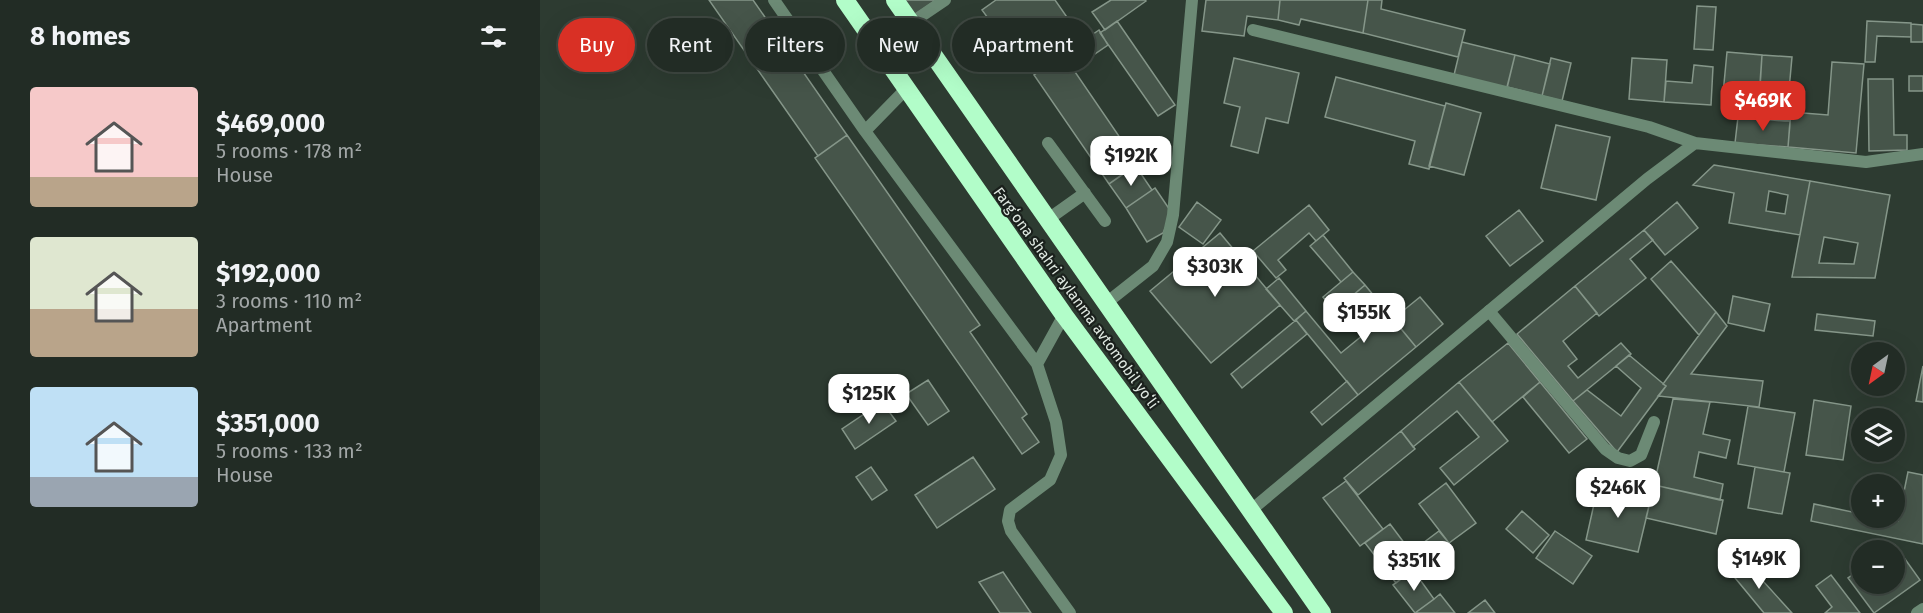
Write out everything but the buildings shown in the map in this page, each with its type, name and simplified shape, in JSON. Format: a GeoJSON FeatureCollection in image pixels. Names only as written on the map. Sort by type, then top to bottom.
{"type":"FeatureCollection","features":[{"type":"Feature","properties":{"kind":"highway","name":"Fargʻona shahri aylanma avtomobil yoʻli"},"geometry":{"type":"LineString","coordinates":[[845,0],[1064,315],[1283,613]]}},
{"type":"Feature","properties":{"kind":"highway","name":"Fargʻona shahri aylanma avtomobil yoʻli"},"geometry":{"type":"LineString","coordinates":[[895,0],[908,18]]}},
{"type":"Feature","properties":{"kind":"highway","name":"Fargʻona shahri aylanma avtomobil yoʻli"},"geometry":{"type":"LineString","coordinates":[[940,65],[1322,613]]}},
{"type":"Feature","properties":{"kind":"street"},"geometry":{"type":"LineString","coordinates":[[774,0],[865,130],[1037,364],[1056,422],[1061,455],[1050,480],[1010,510],[1008,520],[1011,531],[1070,613]]}},
{"type":"Feature","properties":{"kind":"street"},"geometry":{"type":"LineString","coordinates":[[918,18],[945,0]]}},
{"type":"Feature","properties":{"kind":"street"},"geometry":{"type":"LineString","coordinates":[[1105,304],[1153,267],[1167,242],[1173,215],[1192,0]]}},
{"type":"Feature","properties":{"kind":"street"},"geometry":{"type":"LineString","coordinates":[[1253,30],[1649,127],[1695,143],[1866,162],[1923,154]]}},
{"type":"Feature","properties":{"kind":"street"},"geometry":{"type":"LineString","coordinates":[[865,130],[907,88]]}},
{"type":"Feature","properties":{"kind":"street"},"geometry":{"type":"LineString","coordinates":[[1250,511],[1647,180],[1695,143]]}},
{"type":"Feature","properties":{"kind":"street"},"geometry":{"type":"LineString","coordinates":[[1048,144],[1105,220]]}},
{"type":"Feature","properties":{"kind":"street"},"geometry":{"type":"LineString","coordinates":[[1047,220],[1084,193]]}},
{"type":"Feature","properties":{"kind":"street"},"geometry":{"type":"LineString","coordinates":[[1489,311],[1605,449],[1618,458],[1629,461],[1641,455],[1654,422]]}},
{"type":"Feature","properties":{"kind":"street"},"geometry":{"type":"LineString","coordinates":[[1037,364],[1064,315]]}},
{"type":"Feature","properties":{"kind":"street"},"geometry":{"type":"LineString","coordinates":[[1917,613],[1923,609]]}}]}
